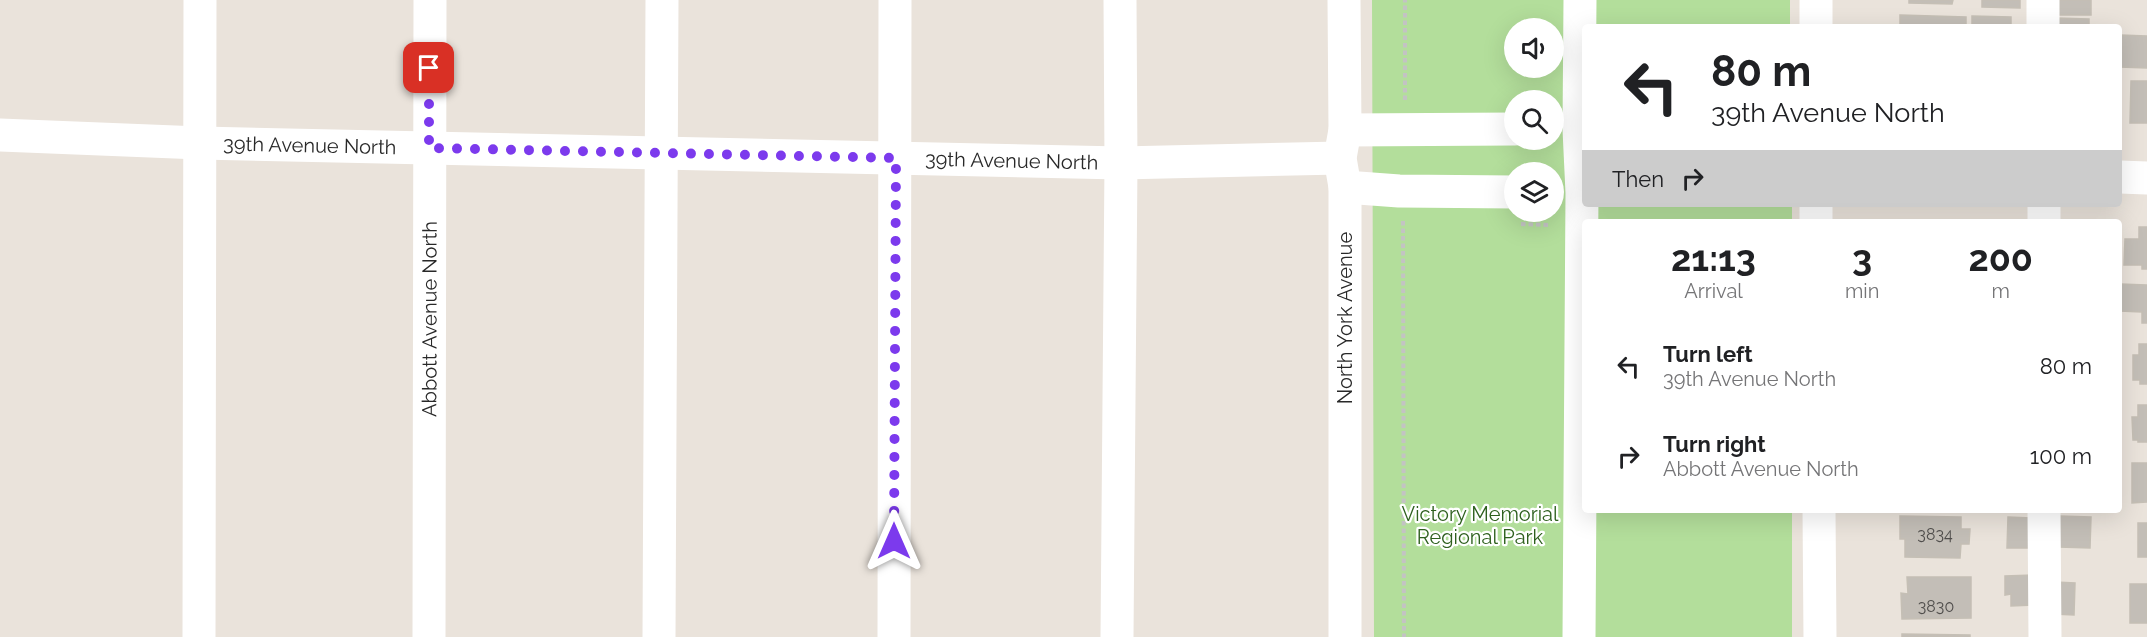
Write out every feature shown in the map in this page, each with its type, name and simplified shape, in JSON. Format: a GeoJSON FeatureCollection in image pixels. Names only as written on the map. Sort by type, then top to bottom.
{"type":"FeatureCollection","features":[{"type":"Feature","properties":{"kind":"street"},"geometry":{"type":"LineString","coordinates":[[198,637],[200,0]]}},
{"type":"Feature","properties":{"kind":"street","name":"Abbott Avenue North"},"geometry":{"type":"LineString","coordinates":[[429,637],[430,0]]}},
{"type":"Feature","properties":{"kind":"street"},"geometry":{"type":"LineString","coordinates":[[659,637],[662,0]]}},
{"type":"Feature","properties":{"kind":"street"},"geometry":{"type":"LineString","coordinates":[[894,637],[895,0]]}},
{"type":"Feature","properties":{"kind":"street"},"geometry":{"type":"LineString","coordinates":[[1117,637],[1120,0]]}},
{"type":"Feature","properties":{"kind":"street","name":"North York Avenue"},"geometry":{"type":"LineString","coordinates":[[1344,0],[1345,637]]}},
{"type":"Feature","properties":{"kind":"street"},"geometry":{"type":"LineString","coordinates":[[1580,0],[1573,129],[1580,637]]}},
{"type":"Feature","properties":{"kind":"street"},"geometry":{"type":"LineString","coordinates":[[1816,0],[1816,24]]}},
{"type":"Feature","properties":{"kind":"street"},"geometry":{"type":"LineString","coordinates":[[2043,0],[2043,24]]}},
{"type":"Feature","properties":{"kind":"street"},"geometry":{"type":"LineString","coordinates":[[1343,158],[1504,131]]}},
{"type":"Feature","properties":{"kind":"street","name":"39th Avenue North"},"geometry":{"type":"LineString","coordinates":[[0,135],[200,143],[1121,163],[1343,158]]}},
{"type":"Feature","properties":{"kind":"street"},"geometry":{"type":"LineString","coordinates":[[1343,158],[1400,190],[1504,192]]}},
{"type":"Feature","properties":{"kind":"street"},"geometry":{"type":"LineString","coordinates":[[2122,177],[2147,178]]}},
{"type":"Feature","properties":{"kind":"street"},"geometry":{"type":"LineString","coordinates":[[1819,513],[1820,637]]}},
{"type":"Feature","properties":{"kind":"street"},"geometry":{"type":"LineString","coordinates":[[2044,513],[2045,637]]}},
{"type":"Feature","properties":{"kind":"path"},"geometry":{"type":"LineString","coordinates":[[1405,0],[1405,104]]}},
{"type":"Feature","properties":{"kind":"path"},"geometry":{"type":"LineString","coordinates":[[1403,223],[1404,637]]}},
{"type":"Feature","properties":{"kind":"green space","name":"Victory Memorial Regional Park"},"geometry":{"type":"Polygon","coordinates":[[[1372,0],[1790,0],[1790,24],[1582,24],[1582,207],[1792,207],[1792,219],[1582,219],[1582,513],[1792,513],[1792,637],[1374,637],[1372,0]]]}},
{"type":"Feature","properties":{"kind":"building"},"geometry":{"type":"Polygon","coordinates":[[[1909,0],[1953,0],[1952,4],[1909,3],[1909,0]]]}},
{"type":"Feature","properties":{"kind":"building"},"geometry":{"type":"Polygon","coordinates":[[[1982,0],[2020,0],[2020,8],[1982,7],[1982,0]]]}},
{"type":"Feature","properties":{"kind":"building"},"geometry":{"type":"Polygon","coordinates":[[[2054,0],[2091,0],[2091,15],[2054,15],[2054,0]]]}},
{"type":"Feature","properties":{"kind":"building"},"geometry":{"type":"Polygon","coordinates":[[[1900,15],[1966,17],[1966,24],[1900,24],[1900,15]]]}},
{"type":"Feature","properties":{"kind":"building"},"geometry":{"type":"Polygon","coordinates":[[[1972,16],[2011,17],[2011,24],[1972,24],[1972,16]]]}},
{"type":"Feature","properties":{"kind":"building"},"geometry":{"type":"Polygon","coordinates":[[[2055,18],[2089,19],[2089,24],[2054,24],[2055,18]]]}},
{"type":"Feature","properties":{"kind":"building"},"geometry":{"type":"Polygon","coordinates":[[[2122,35],[2147,36],[2147,68],[2122,67],[2122,35]]]}},
{"type":"Feature","properties":{"kind":"building"},"geometry":{"type":"Polygon","coordinates":[[[2131,81],[2147,81],[2147,123],[2130,123],[2131,81]]]}},
{"type":"Feature","properties":{"kind":"building"},"geometry":{"type":"Polygon","coordinates":[[[2139,227],[2147,227],[2147,269],[2142,269],[2142,265],[2124,265],[2125,239],[2139,239],[2139,227]]]}},
{"type":"Feature","properties":{"kind":"building"},"geometry":{"type":"Polygon","coordinates":[[[2122,284],[2147,285],[2147,323],[2142,323],[2142,312],[2122,311],[2122,284]]]}},
{"type":"Feature","properties":{"kind":"building"},"geometry":{"type":"Polygon","coordinates":[[[2139,344],[2147,344],[2147,384],[2140,384],[2140,380],[2133,380],[2133,355],[2139,355],[2139,344]]]}},
{"type":"Feature","properties":{"kind":"building"},"geometry":{"type":"Polygon","coordinates":[[[2138,405],[2147,405],[2147,442],[2133,440],[2132,417],[2138,417],[2138,405]]]}},
{"type":"Feature","properties":{"kind":"building"},"geometry":{"type":"Polygon","coordinates":[[[2132,463],[2147,463],[2147,502],[2132,503],[2132,463]]]}},
{"type":"Feature","properties":{"kind":"building"},"geometry":{"type":"Polygon","coordinates":[[[1900,516],[1961,517],[1961,529],[1970,529],[1969,544],[1961,544],[1960,558],[1905,557],[1905,539],[1900,539],[1900,516]]]}},
{"type":"Feature","properties":{"kind":"building"},"geometry":{"type":"Polygon","coordinates":[[[2059,516],[2091,517],[2090,548],[2059,547],[2059,516]]]}},
{"type":"Feature","properties":{"kind":"building"},"geometry":{"type":"Polygon","coordinates":[[[2008,517],[2031,518],[2031,548],[2007,548],[2008,517]]]}},
{"type":"Feature","properties":{"kind":"building"},"geometry":{"type":"Polygon","coordinates":[[[2138,523],[2147,523],[2147,557],[2138,557],[2138,523]]]}},
{"type":"Feature","properties":{"kind":"building"},"geometry":{"type":"Polygon","coordinates":[[[2034,575],[2034,605],[2011,606],[2011,594],[2005,595],[2005,576],[2034,575]]]}},
{"type":"Feature","properties":{"kind":"building"},"geometry":{"type":"Polygon","coordinates":[[[1907,577],[1971,577],[1971,618],[1902,619],[1901,593],[1908,594],[1907,577]]]}},
{"type":"Feature","properties":{"kind":"building"},"geometry":{"type":"Polygon","coordinates":[[[2055,582],[2075,583],[2074,615],[2054,614],[2055,582]]]}},
{"type":"Feature","properties":{"kind":"building"},"geometry":{"type":"Polygon","coordinates":[[[2130,584],[2147,584],[2147,623],[2130,623],[2130,584]]]}},
{"type":"Feature","properties":{"kind":"building"},"geometry":{"type":"Polygon","coordinates":[[[1902,634],[1970,635],[1970,637],[1902,637],[1902,634]]]}},
{"type":"Feature","properties":{"kind":"route"},"geometry":{"type":"LineString","coordinates":[[429,68],[429,148],[896,158],[894,541]]}}]}
